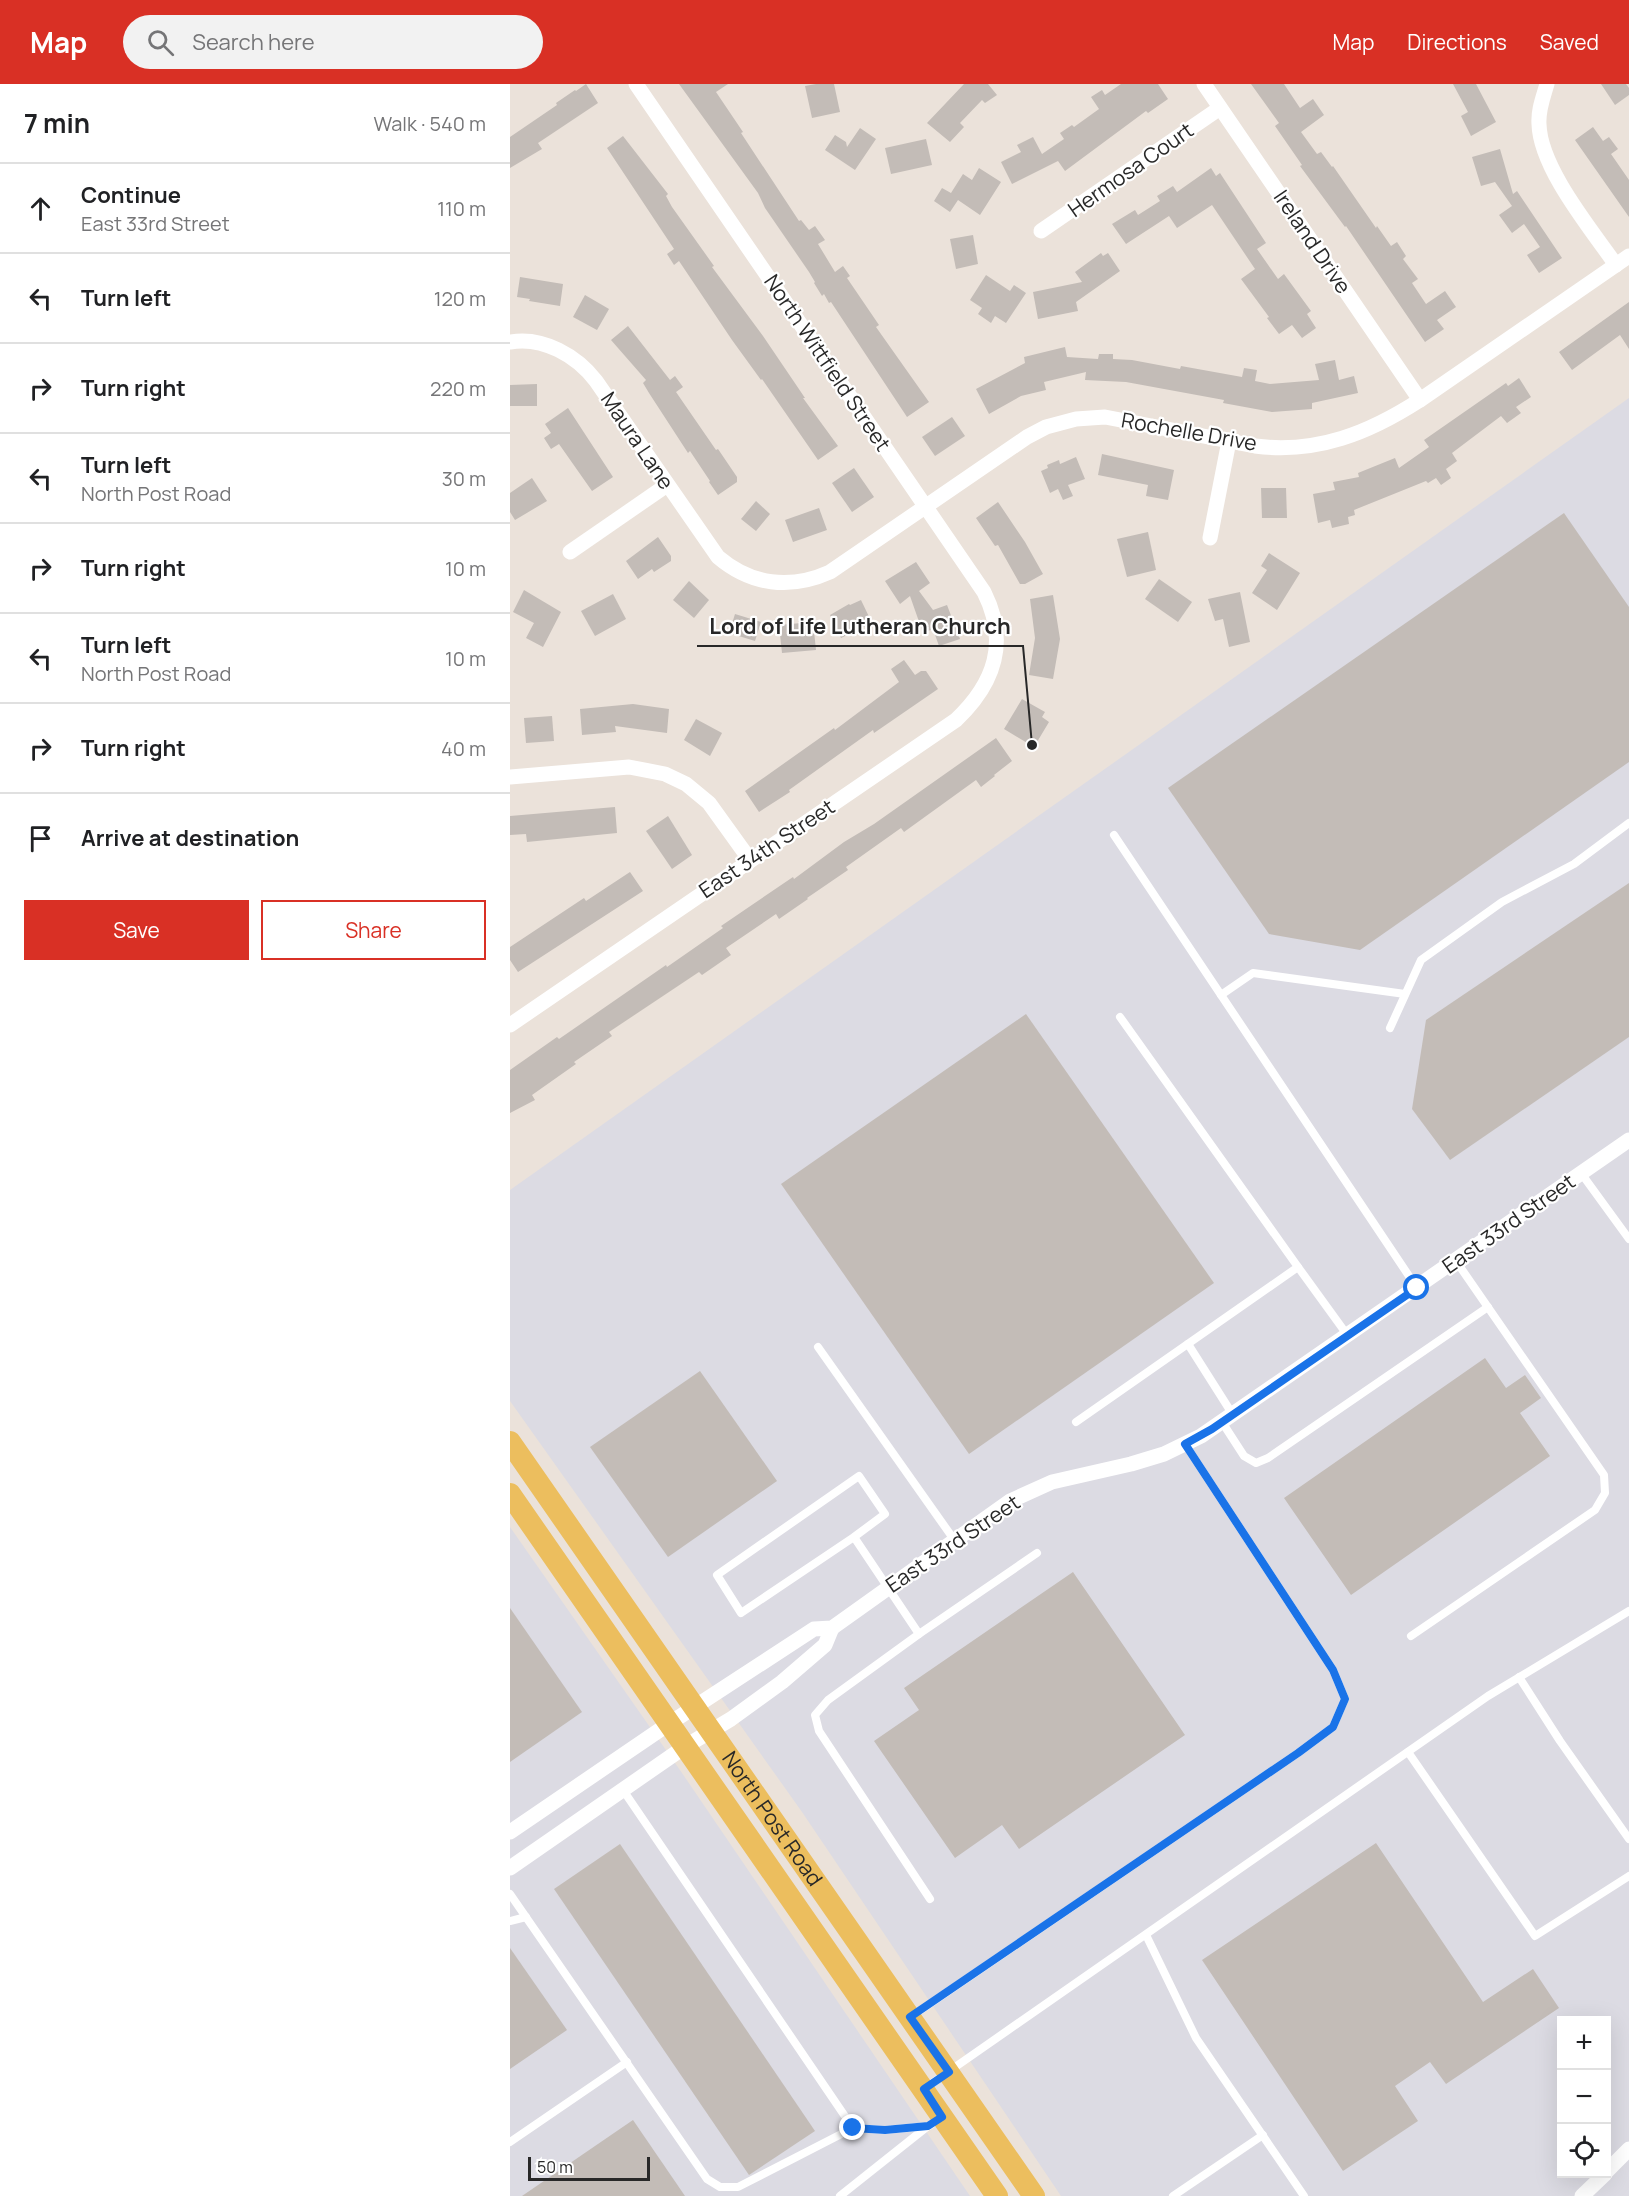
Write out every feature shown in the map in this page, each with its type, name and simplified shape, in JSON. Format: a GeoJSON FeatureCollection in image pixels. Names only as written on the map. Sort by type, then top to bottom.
{"type":"FeatureCollection","features":[{"type":"Feature","properties":{"kind":"main road","name":"North Post Road"},"geometry":{"type":"LineString","coordinates":[[510,1442],[1034,2196]]}},
{"type":"Feature","properties":{"kind":"main road","name":"North Post Road"},"geometry":{"type":"LineString","coordinates":[[510,1494],[924,2089],[935,2121],[997,2196]]}},
{"type":"Feature","properties":{"kind":"street","name":"North Wittfield Street"},"geometry":{"type":"LineString","coordinates":[[636,84],[984,592],[994,618],[995,650]]}},
{"type":"Feature","properties":{"kind":"street","name":"Ireland Drive"},"geometry":{"type":"LineString","coordinates":[[1204,84],[1420,400]]}},
{"type":"Feature","properties":{"kind":"street"},"geometry":{"type":"LineString","coordinates":[[1547,84],[1542,96],[1539,118],[1540,141],[1545,156],[1555,175],[1616,265]]}},
{"type":"Feature","properties":{"kind":"street","name":"Hermosa Court"},"geometry":{"type":"LineString","coordinates":[[1041,231],[1220,108]]}},
{"type":"Feature","properties":{"kind":"street","name":"Rochelle Drive"},"geometry":{"type":"LineString","coordinates":[[743,574],[764,581],[786,584],[816,579],[842,564],[1027,437],[1047,427],[1076,419],[1105,417],[1120,419],[1229,441],[1277,447],[1323,444],[1367,431],[1420,400],[1629,256]]}},
{"type":"Feature","properties":{"kind":"street","name":"Maura Lane"},"geometry":{"type":"LineString","coordinates":[[510,342],[533,342],[547,345],[578,361],[592,377],[713,551],[743,574]]}},
{"type":"Feature","properties":{"kind":"street"},"geometry":{"type":"LineString","coordinates":[[1210,538],[1229,441]]}},
{"type":"Feature","properties":{"kind":"street"},"geometry":{"type":"LineString","coordinates":[[570,552],[667,485]]}},
{"type":"Feature","properties":{"kind":"street","name":"East 34th Street"},"geometry":{"type":"LineString","coordinates":[[510,1025],[956,720],[981,693],[988,680],[995,650]]}},
{"type":"Feature","properties":{"kind":"street"},"geometry":{"type":"LineString","coordinates":[[510,777],[629,767],[665,774],[686,784],[709,803],[750,860]]}},
{"type":"Feature","properties":{"kind":"street","name":"East 33rd Street"},"geometry":{"type":"LineString","coordinates":[[510,1868],[782,1682],[825,1645],[832,1628],[1010,1501],[1052,1482],[1164,1454],[1228,1419],[1629,1140]]}},
{"type":"Feature","properties":{"kind":"street","name":"East 33rd Street"},"geometry":{"type":"LineString","coordinates":[[510,1832],[814,1629],[832,1628]]}},
{"type":"Feature","properties":{"kind":"street"},"geometry":{"type":"LineString","coordinates":[[1611,2168],[1629,2149]]}},
{"type":"Feature","properties":{"kind":"street"},"geometry":{"type":"LineString","coordinates":[[1582,2196],[1601,2178]]}},
{"type":"Feature","properties":{"kind":"lane"},"geometry":{"type":"LineString","coordinates":[[1390,1028],[1421,960],[1502,902],[1574,864],[1629,823]]}},
{"type":"Feature","properties":{"kind":"lane"},"geometry":{"type":"LineString","coordinates":[[1114,835],[1417,1288]]}},
{"type":"Feature","properties":{"kind":"lane"},"geometry":{"type":"LineString","coordinates":[[1221,995],[1253,973],[1405,994]]}},
{"type":"Feature","properties":{"kind":"lane"},"geometry":{"type":"LineString","coordinates":[[1120,1017],[1348,1336]]}},
{"type":"Feature","properties":{"kind":"lane"},"geometry":{"type":"LineString","coordinates":[[1581,1173],[1629,1239]]}},
{"type":"Feature","properties":{"kind":"lane"},"geometry":{"type":"LineString","coordinates":[[1411,1636],[1596,1510],[1605,1493],[1604,1475],[1456,1261]]}},
{"type":"Feature","properties":{"kind":"lane"},"geometry":{"type":"LineString","coordinates":[[1076,1422],[1298,1267]]}},
{"type":"Feature","properties":{"kind":"lane"},"geometry":{"type":"LineString","coordinates":[[1188,1344],[1228,1419],[1244,1456],[1256,1463],[1268,1458],[1488,1307]]}},
{"type":"Feature","properties":{"kind":"lane"},"geometry":{"type":"LineString","coordinates":[[818,1347],[955,1541]]}},
{"type":"Feature","properties":{"kind":"lane"},"geometry":{"type":"LineString","coordinates":[[910,2017],[1333,1727],[1345,1699],[1333,1670],[1185,1444]]}},
{"type":"Feature","properties":{"kind":"lane"},"geometry":{"type":"LineString","coordinates":[[859,1476],[885,1514],[854,1537],[741,1613],[717,1575],[859,1476]]}},
{"type":"Feature","properties":{"kind":"lane"},"geometry":{"type":"LineString","coordinates":[[854,1537],[919,1634]]}},
{"type":"Feature","properties":{"kind":"lane"},"geometry":{"type":"LineString","coordinates":[[930,1899],[819,1731],[816,1715],[828,1700],[1037,1553]]}},
{"type":"Feature","properties":{"kind":"lane"},"geometry":{"type":"LineString","coordinates":[[924,2089],[1488,1696],[1629,1611]]}},
{"type":"Feature","properties":{"kind":"lane"},"geometry":{"type":"LineString","coordinates":[[1519,1677],[1560,1741],[1629,1839]]}},
{"type":"Feature","properties":{"kind":"lane"},"geometry":{"type":"LineString","coordinates":[[1408,1752],[1535,1936],[1629,1876]]}},
{"type":"Feature","properties":{"kind":"lane"},"geometry":{"type":"LineString","coordinates":[[623,1790],[853,2128]]}},
{"type":"Feature","properties":{"kind":"lane"},"geometry":{"type":"LineString","coordinates":[[510,1894],[707,2179],[720,2187],[738,2187],[853,2128],[885,2130],[935,2121]]}},
{"type":"Feature","properties":{"kind":"lane"},"geometry":{"type":"LineString","coordinates":[[510,1921],[526,1917]]}},
{"type":"Feature","properties":{"kind":"lane"},"geometry":{"type":"LineString","coordinates":[[1146,1935],[1196,2038],[1304,2196]]}},
{"type":"Feature","properties":{"kind":"lane"},"geometry":{"type":"LineString","coordinates":[[510,2142],[627,2062]]}},
{"type":"Feature","properties":{"kind":"lane"},"geometry":{"type":"LineString","coordinates":[[840,2196],[935,2121]]}},
{"type":"Feature","properties":{"kind":"lane"},"geometry":{"type":"LineString","coordinates":[[1173,2196],[1263,2135]]}},
{"type":"Feature","properties":{"kind":"shaded area"},"geometry":{"type":"Polygon","coordinates":[[[1629,398],[1629,2196],[1061,2196],[802,1812],[510,1401],[510,1190],[1629,398]]]}},
{"type":"Feature","properties":{"kind":"shaded area"},"geometry":{"type":"Polygon","coordinates":[[[510,1527],[682,1773],[970,2196],[510,2196],[510,1527]]]}},
{"type":"Feature","properties":{"kind":"building"},"geometry":{"type":"Polygon","coordinates":[[[586,84],[598,103],[538,143],[542,149],[510,168],[510,137],[586,84]]]}},
{"type":"Feature","properties":{"kind":"building"},"geometry":{"type":"Polygon","coordinates":[[[679,84],[728,84],[716,92],[743,132],[741,133],[799,221],[801,220],[809,230],[815,226],[825,240],[818,244],[835,272],[843,266],[850,276],[847,278],[879,325],[876,327],[929,402],[907,417],[831,302],[829,303],[824,294],[822,296],[809,272],[765,208],[758,193],[679,84]]]}},
{"type":"Feature","properties":{"kind":"building"},"geometry":{"type":"Polygon","coordinates":[[[834,84],[840,112],[812,118],[805,86],[834,84]]]}},
{"type":"Feature","properties":{"kind":"building"},"geometry":{"type":"Polygon","coordinates":[[[964,84],[988,84],[997,95],[985,103],[982,100],[960,123],[964,127],[950,142],[927,123],[964,84]]]}},
{"type":"Feature","properties":{"kind":"building"},"geometry":{"type":"Polygon","coordinates":[[[1121,84],[1158,84],[1168,99],[1148,113],[1146,111],[1065,171],[1058,161],[1012,184],[1001,162],[1021,152],[1017,145],[1033,137],[1042,154],[1064,139],[1060,133],[1072,125],[1074,127],[1099,109],[1091,97],[1102,90],[1105,95],[1121,84]]]}},
{"type":"Feature","properties":{"kind":"building"},"geometry":{"type":"Polygon","coordinates":[[[1251,84],[1284,84],[1300,108],[1313,99],[1324,115],[1301,132],[1317,154],[1321,152],[1333,166],[1391,246],[1397,242],[1406,256],[1403,259],[1418,279],[1412,283],[1426,304],[1445,291],[1456,307],[1437,320],[1444,329],[1425,342],[1346,226],[1300,166],[1302,165],[1275,126],[1279,123],[1251,84]]]}},
{"type":"Feature","properties":{"kind":"building"},"geometry":{"type":"Polygon","coordinates":[[[1453,84],[1476,84],[1496,122],[1471,136],[1461,116],[1468,112],[1453,84]]]}},
{"type":"Feature","properties":{"kind":"building"},"geometry":{"type":"Polygon","coordinates":[[[1601,84],[1626,84],[1629,88],[1629,95],[1615,105],[1601,84]]]}},
{"type":"Feature","properties":{"kind":"building"},"geometry":{"type":"Polygon","coordinates":[[[1593,127],[1603,141],[1609,137],[1618,149],[1611,154],[1629,180],[1629,217],[1575,140],[1593,127]]]}},
{"type":"Feature","properties":{"kind":"building"},"geometry":{"type":"Polygon","coordinates":[[[860,128],[876,139],[855,170],[825,150],[835,135],[846,142],[847,147],[860,128]]]}},
{"type":"Feature","properties":{"kind":"building"},"geometry":{"type":"Polygon","coordinates":[[[623,136],[668,194],[666,196],[672,207],[714,266],[712,267],[763,336],[805,398],[803,398],[838,446],[818,460],[679,261],[674,265],[667,254],[674,249],[607,148],[623,136]]]}},
{"type":"Feature","properties":{"kind":"building"},"geometry":{"type":"Polygon","coordinates":[[[926,139],[932,165],[891,174],[885,148],[926,139]]]}},
{"type":"Feature","properties":{"kind":"building"},"geometry":{"type":"Polygon","coordinates":[[[1500,149],[1513,194],[1517,191],[1562,258],[1539,273],[1527,255],[1540,247],[1524,224],[1512,233],[1499,215],[1512,206],[1495,182],[1481,186],[1472,157],[1500,149]]]}},
{"type":"Feature","properties":{"kind":"building"},"geometry":{"type":"Polygon","coordinates":[[[979,168],[1001,182],[980,215],[958,200],[950,212],[934,201],[942,188],[951,193],[963,174],[972,180],[979,168]]]}},
{"type":"Feature","properties":{"kind":"building"},"geometry":{"type":"Polygon","coordinates":[[[1211,168],[1216,176],[1220,173],[1266,243],[1257,249],[1278,279],[1284,274],[1311,311],[1307,314],[1316,328],[1302,338],[1292,325],[1279,334],[1267,318],[1269,317],[1241,279],[1255,269],[1212,205],[1177,228],[1169,216],[1126,244],[1112,224],[1135,210],[1138,215],[1160,201],[1157,196],[1173,186],[1177,192],[1211,168]]]}},
{"type":"Feature","properties":{"kind":"building"},"geometry":{"type":"Polygon","coordinates":[[[973,235],[978,264],[956,269],[950,239],[973,235]]]}},
{"type":"Feature","properties":{"kind":"building"},"geometry":{"type":"Polygon","coordinates":[[[1101,253],[1103,256],[1108,253],[1120,271],[1076,302],[1078,311],[1038,319],[1033,292],[1082,282],[1075,272],[1101,253]]]}},
{"type":"Feature","properties":{"kind":"building"},"geometry":{"type":"Polygon","coordinates":[[[986,275],[1010,291],[1014,285],[1026,293],[1006,323],[995,316],[991,323],[978,314],[982,308],[970,300],[986,275]]]}},
{"type":"Feature","properties":{"kind":"building"},"geometry":{"type":"Polygon","coordinates":[[[520,277],[563,284],[560,306],[517,297],[520,277]]]}},
{"type":"Feature","properties":{"kind":"building"},"geometry":{"type":"Polygon","coordinates":[[[585,295],[609,309],[597,330],[573,317],[585,295]]]}},
{"type":"Feature","properties":{"kind":"building"},"geometry":{"type":"Polygon","coordinates":[[[1629,302],[1629,349],[1620,335],[1572,370],[1559,352],[1629,302]]]}},
{"type":"Feature","properties":{"kind":"building"},"geometry":{"type":"Polygon","coordinates":[[[628,326],[670,380],[675,376],[683,387],[676,392],[737,477],[737,482],[718,495],[649,393],[643,383],[646,380],[611,340],[628,326]]]}},
{"type":"Feature","properties":{"kind":"building"},"geometry":{"type":"Polygon","coordinates":[[[1065,347],[1067,357],[1098,359],[1099,354],[1113,354],[1113,359],[1132,360],[1180,369],[1181,366],[1242,377],[1244,368],[1257,370],[1255,381],[1270,384],[1319,380],[1315,364],[1335,360],[1339,380],[1354,376],[1358,393],[1312,403],[1312,409],[1272,412],[1223,403],[1224,400],[1126,382],[1085,380],[1086,372],[1044,382],[1046,390],[1021,396],[989,414],[976,389],[1025,363],[1024,357],[1065,347]]]}},
{"type":"Feature","properties":{"kind":"building"},"geometry":{"type":"Polygon","coordinates":[[[1519,378],[1531,397],[1516,407],[1521,413],[1507,423],[1501,416],[1452,453],[1457,461],[1446,469],[1451,478],[1441,485],[1436,478],[1428,483],[1426,481],[1354,510],[1355,515],[1348,517],[1349,524],[1332,528],[1330,520],[1318,523],[1313,494],[1335,490],[1333,482],[1359,477],[1358,473],[1395,458],[1399,468],[1429,447],[1424,440],[1506,383],[1508,386],[1519,378]]]}},
{"type":"Feature","properties":{"kind":"building"},"geometry":{"type":"Polygon","coordinates":[[[537,384],[537,406],[510,406],[510,385],[537,384]]]}},
{"type":"Feature","properties":{"kind":"building"},"geometry":{"type":"Polygon","coordinates":[[[568,408],[613,477],[592,491],[559,444],[551,449],[544,438],[551,433],[545,424],[568,408]]]}},
{"type":"Feature","properties":{"kind":"building"},"geometry":{"type":"Polygon","coordinates":[[[952,417],[965,436],[935,456],[922,437],[952,417]]]}},
{"type":"Feature","properties":{"kind":"building"},"geometry":{"type":"Polygon","coordinates":[[[1102,454],[1174,470],[1168,500],[1146,496],[1148,485],[1098,475],[1102,454]]]}},
{"type":"Feature","properties":{"kind":"building"},"geometry":{"type":"Polygon","coordinates":[[[1076,457],[1085,479],[1068,485],[1073,496],[1063,500],[1058,489],[1050,493],[1041,471],[1048,468],[1047,465],[1059,460],[1060,464],[1076,457]]]}},
{"type":"Feature","properties":{"kind":"building"},"geometry":{"type":"Polygon","coordinates":[[[854,468],[874,497],[852,512],[832,483],[854,468]]]}},
{"type":"Feature","properties":{"kind":"building"},"geometry":{"type":"Polygon","coordinates":[[[532,478],[547,501],[515,520],[510,512],[510,493],[532,478]]]}},
{"type":"Feature","properties":{"kind":"building"},"geometry":{"type":"Polygon","coordinates":[[[1261,488],[1286,488],[1287,518],[1262,518],[1261,488]]]}},
{"type":"Feature","properties":{"kind":"building"},"geometry":{"type":"Polygon","coordinates":[[[756,501],[770,514],[756,531],[741,519],[756,501]]]}},
{"type":"Feature","properties":{"kind":"building"},"geometry":{"type":"Polygon","coordinates":[[[998,502],[1043,574],[1025,584],[1020,584],[998,545],[995,546],[976,518],[998,502]]]}},
{"type":"Feature","properties":{"kind":"building"},"geometry":{"type":"Polygon","coordinates":[[[819,508],[827,530],[793,542],[785,520],[819,508]]]}},
{"type":"Feature","properties":{"kind":"building"},"geometry":{"type":"Polygon","coordinates":[[[1564,513],[1629,607],[1629,762],[1360,950],[1269,934],[1168,788],[1564,513]]]}},
{"type":"Feature","properties":{"kind":"building"},"geometry":{"type":"Polygon","coordinates":[[[1148,532],[1156,570],[1127,577],[1117,539],[1148,532]]]}},
{"type":"Feature","properties":{"kind":"building"},"geometry":{"type":"Polygon","coordinates":[[[658,537],[671,556],[671,561],[654,572],[652,569],[638,579],[626,561],[658,537]]]}},
{"type":"Feature","properties":{"kind":"building"},"geometry":{"type":"Polygon","coordinates":[[[1269,553],[1300,573],[1277,610],[1252,593],[1267,570],[1261,566],[1269,553]]]}},
{"type":"Feature","properties":{"kind":"building"},"geometry":{"type":"Polygon","coordinates":[[[916,562],[930,583],[919,591],[933,610],[947,605],[960,639],[939,646],[933,629],[923,633],[910,596],[900,604],[885,581],[916,562]]]}},
{"type":"Feature","properties":{"kind":"building"},"geometry":{"type":"Polygon","coordinates":[[[1159,579],[1192,602],[1178,622],[1145,599],[1159,579]]]}},
{"type":"Feature","properties":{"kind":"building"},"geometry":{"type":"Polygon","coordinates":[[[689,581],[709,600],[694,618],[673,600],[689,581]]]}},
{"type":"Feature","properties":{"kind":"building"},"geometry":{"type":"Polygon","coordinates":[[[524,590],[561,612],[543,647],[526,638],[534,623],[513,612],[524,590]]]}},
{"type":"Feature","properties":{"kind":"building"},"geometry":{"type":"Polygon","coordinates":[[[1240,592],[1250,642],[1229,647],[1223,619],[1215,621],[1208,599],[1240,592]]]}},
{"type":"Feature","properties":{"kind":"building"},"geometry":{"type":"Polygon","coordinates":[[[613,594],[626,619],[595,636],[581,611],[613,594]]]}},
{"type":"Feature","properties":{"kind":"building"},"geometry":{"type":"Polygon","coordinates":[[[1053,595],[1060,639],[1053,679],[1029,675],[1035,638],[1030,599],[1053,595]]]}},
{"type":"Feature","properties":{"kind":"building"},"geometry":{"type":"Polygon","coordinates":[[[861,600],[872,623],[841,638],[830,615],[861,600]]]}},
{"type":"Feature","properties":{"kind":"building"},"geometry":{"type":"Polygon","coordinates":[[[735,614],[761,622],[755,641],[729,633],[735,614]]]}},
{"type":"Feature","properties":{"kind":"building"},"geometry":{"type":"Polygon","coordinates":[[[813,622],[816,650],[782,653],[779,625],[813,622]]]}},
{"type":"Feature","properties":{"kind":"building"},"geometry":{"type":"Polygon","coordinates":[[[904,660],[915,675],[926,671],[938,689],[874,733],[873,730],[789,790],[790,792],[759,812],[745,791],[834,728],[835,730],[899,682],[891,669],[904,660]]]}},
{"type":"Feature","properties":{"kind":"building"},"geometry":{"type":"Polygon","coordinates":[[[1022,699],[1045,712],[1042,717],[1049,722],[1034,747],[1004,729],[1022,699]]]}},
{"type":"Feature","properties":{"kind":"building"},"geometry":{"type":"Polygon","coordinates":[[[633,704],[669,709],[667,733],[615,726],[616,732],[582,735],[580,709],[633,704]]]}},
{"type":"Feature","properties":{"kind":"building"},"geometry":{"type":"Polygon","coordinates":[[[552,716],[554,741],[526,743],[524,718],[552,716]]]}},
{"type":"Feature","properties":{"kind":"building"},"geometry":{"type":"Polygon","coordinates":[[[696,719],[722,733],[710,756],[684,740],[696,719]]]}},
{"type":"Feature","properties":{"kind":"building"},"geometry":{"type":"Polygon","coordinates":[[[996,738],[1012,761],[981,787],[976,780],[904,832],[901,828],[846,867],[848,870],[779,919],[776,914],[726,948],[731,955],[702,975],[699,972],[609,1032],[612,1036],[532,1095],[535,1100],[510,1113],[510,1070],[666,965],[667,967],[723,928],[721,926],[793,877],[794,879],[996,738]]]}},
{"type":"Feature","properties":{"kind":"building"},"geometry":{"type":"Polygon","coordinates":[[[615,807],[617,833],[527,842],[526,834],[510,835],[510,816],[615,807]]]}},
{"type":"Feature","properties":{"kind":"building"},"geometry":{"type":"Polygon","coordinates":[[[668,816],[692,855],[672,869],[646,831],[668,816]]]}},
{"type":"Feature","properties":{"kind":"building"},"geometry":{"type":"Polygon","coordinates":[[[630,872],[643,891],[518,972],[510,960],[510,947],[584,898],[586,901],[630,872]]]}},
{"type":"Feature","properties":{"kind":"building"},"geometry":{"type":"Polygon","coordinates":[[[1629,883],[1629,1037],[1450,1160],[1412,1109],[1426,1020],[1629,883]]]}},
{"type":"Feature","properties":{"kind":"building"},"geometry":{"type":"Polygon","coordinates":[[[1026,1014],[1214,1283],[969,1454],[781,1184],[1026,1014]]]}},
{"type":"Feature","properties":{"kind":"building"},"geometry":{"type":"Polygon","coordinates":[[[1485,1358],[1506,1388],[1525,1375],[1541,1398],[1520,1413],[1550,1456],[1351,1595],[1284,1498],[1485,1358]]]}},
{"type":"Feature","properties":{"kind":"building"},"geometry":{"type":"Polygon","coordinates":[[[700,1371],[777,1481],[668,1557],[590,1447],[700,1371]]]}},
{"type":"Feature","properties":{"kind":"building"},"geometry":{"type":"Polygon","coordinates":[[[1073,1572],[1185,1735],[1019,1849],[1002,1825],[955,1858],[874,1741],[919,1710],[904,1688],[1073,1572]]]}},
{"type":"Feature","properties":{"kind":"building"},"geometry":{"type":"Polygon","coordinates":[[[510,1608],[582,1712],[510,1762],[510,1608]]]}},
{"type":"Feature","properties":{"kind":"building"},"geometry":{"type":"Polygon","coordinates":[[[1376,1843],[1483,2002],[1533,1969],[1559,2008],[1446,2084],[1430,2062],[1395,2086],[1418,2121],[1343,2171],[1202,1960],[1376,1843]]]}},
{"type":"Feature","properties":{"kind":"building"},"geometry":{"type":"Polygon","coordinates":[[[620,1844],[815,2131],[749,2175],[554,1889],[620,1844]]]}},
{"type":"Feature","properties":{"kind":"building"},"geometry":{"type":"Polygon","coordinates":[[[510,1948],[567,2030],[510,2069],[510,1948]]]}},
{"type":"Feature","properties":{"kind":"building"},"geometry":{"type":"Polygon","coordinates":[[[633,2120],[685,2196],[522,2196],[633,2120]]]}},
{"type":"Feature","properties":{"kind":"place","name":"Lord of Life Lutheran Church"},"geometry":{"type":"Point","coordinates":[1032,745]}},
{"type":"Feature","properties":{"kind":"route"},"geometry":{"type":"LineString","coordinates":[[853,2128],[885,2130],[928,2126],[942,2117],[924,2089],[949,2072],[910,2017],[1333,1727],[1345,1699],[1333,1670],[1185,1444],[1212,1429],[1417,1288]]}}]}
